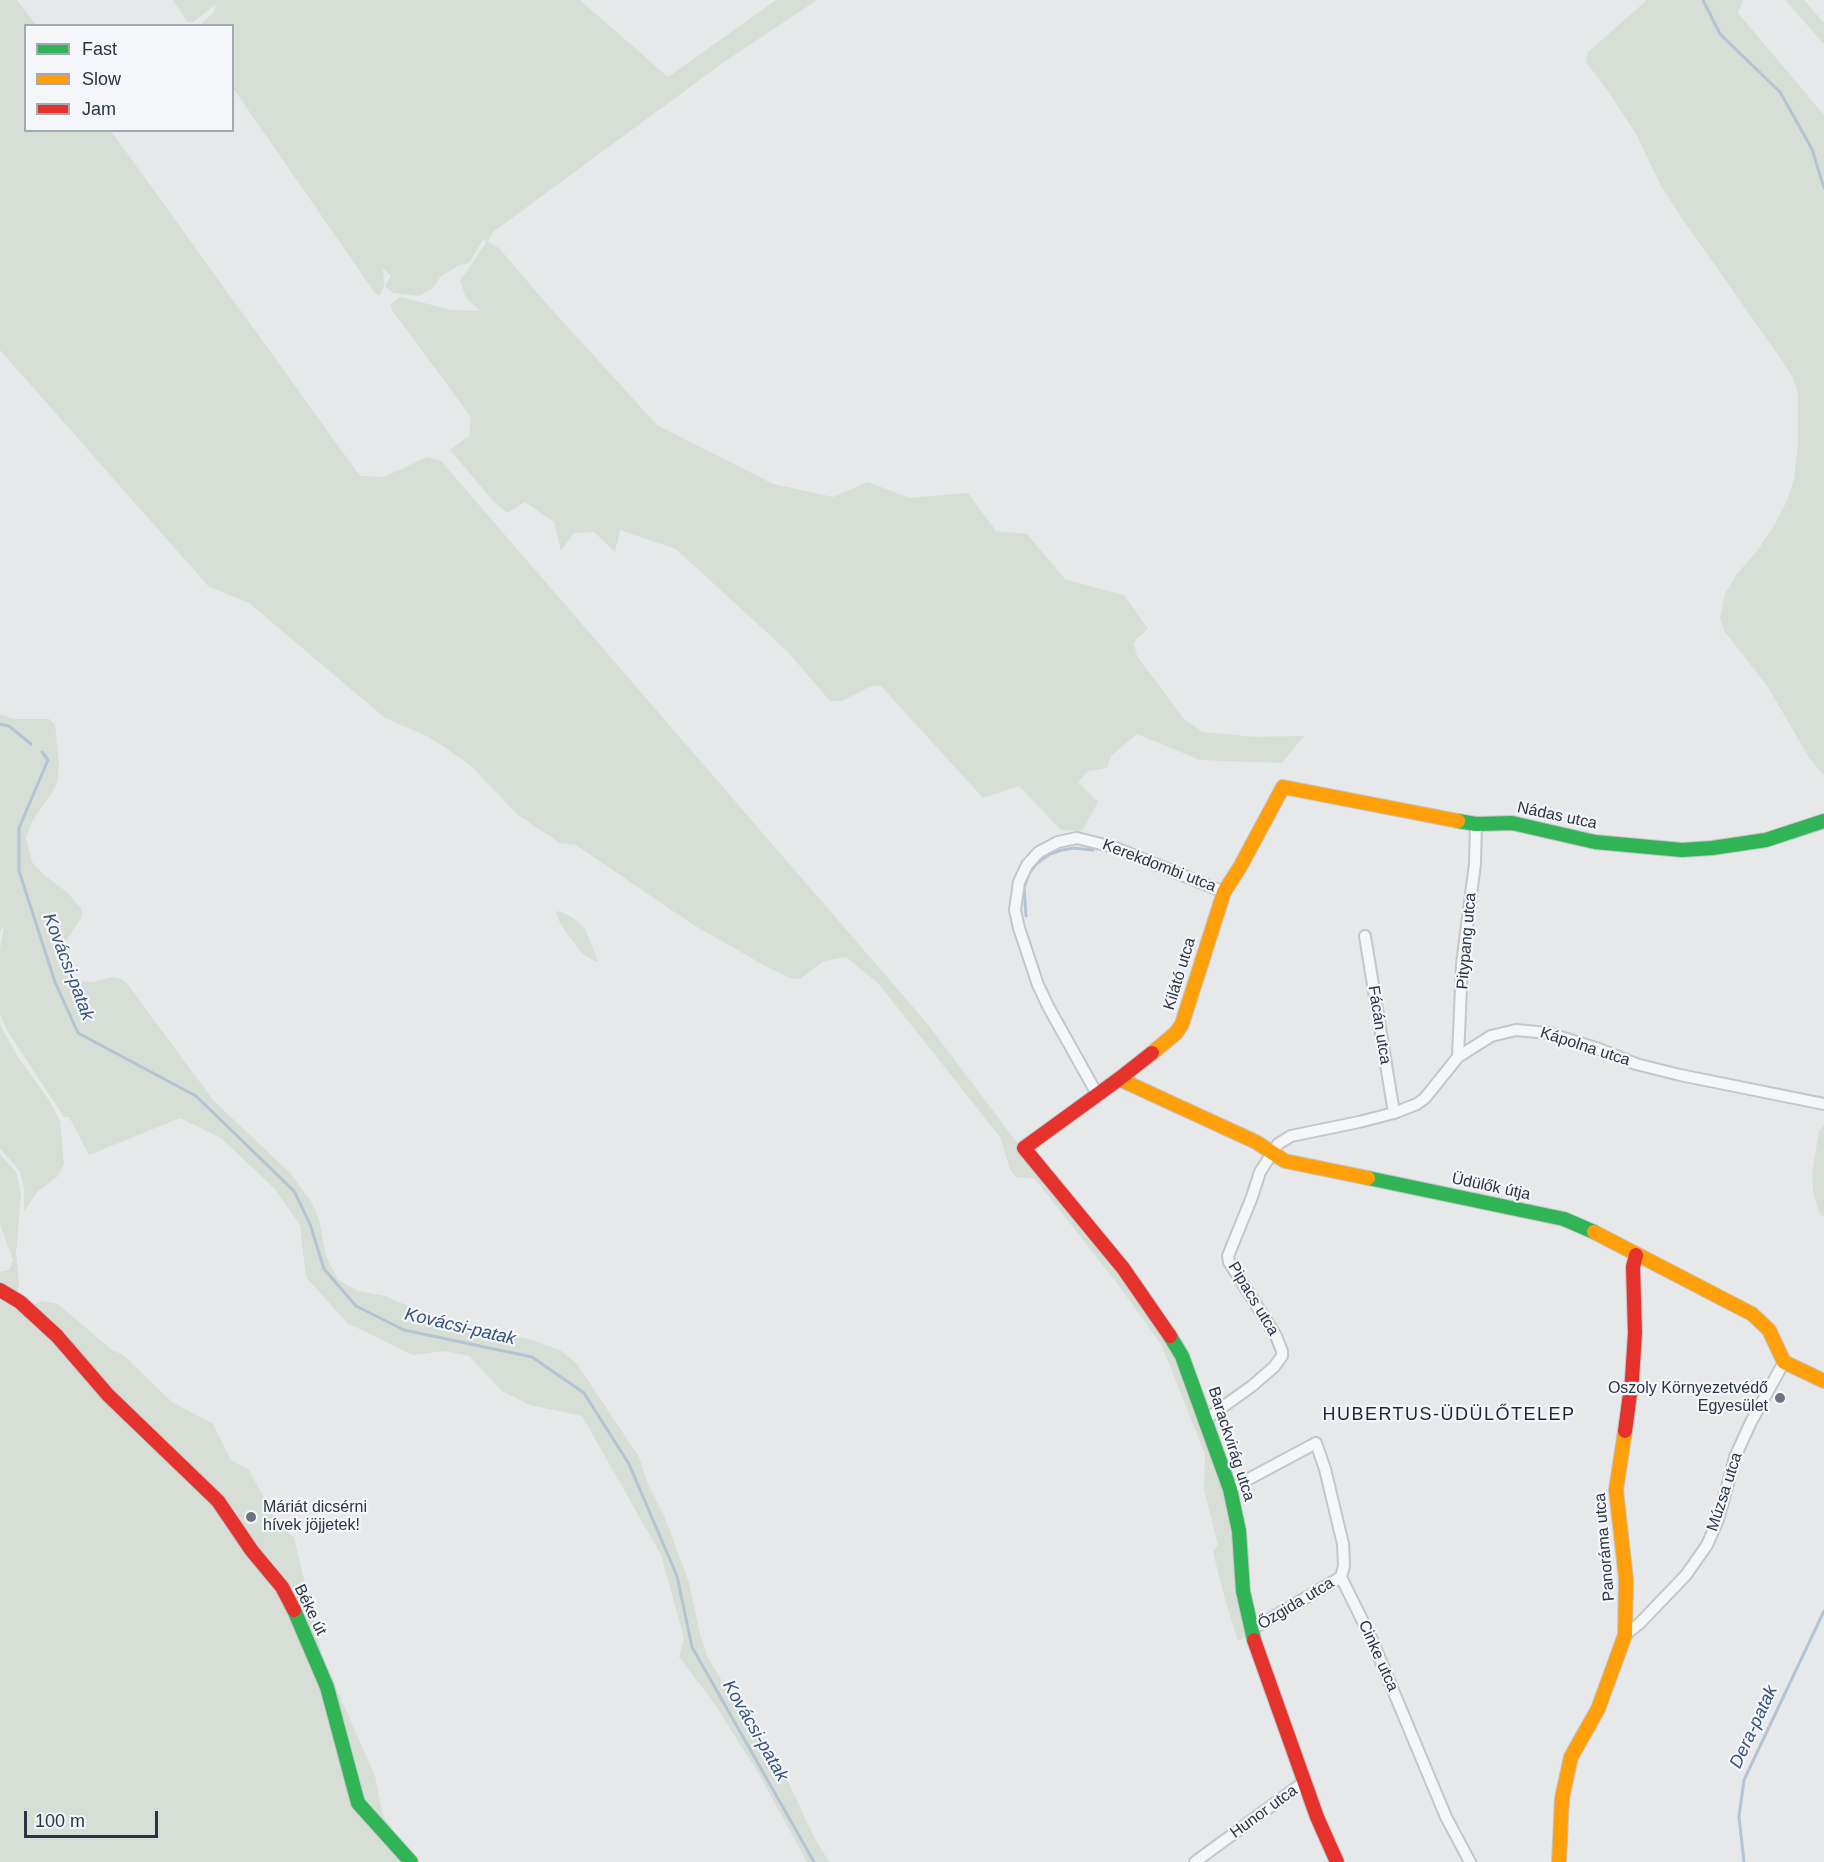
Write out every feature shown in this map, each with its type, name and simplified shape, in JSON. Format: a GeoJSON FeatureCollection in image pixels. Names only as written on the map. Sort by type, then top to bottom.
{"type":"FeatureCollection","features":[{"type":"Feature","properties":{"kind":"street","name":"Nádas utca"},"geometry":{"type":"LineString","coordinates":[[1283,788],[1476,824],[1512,823],[1595,842],[1682,850],[1766,840],[1824,821]]}},
{"type":"Feature","properties":{"kind":"street","name":"Kilátó utca"},"geometry":{"type":"LineString","coordinates":[[1024,1148],[1119,1079],[1176,1033],[1182,1024],[1224,892],[1283,788]]}},
{"type":"Feature","properties":{"kind":"street","name":"Pitypang utca"},"geometry":{"type":"LineString","coordinates":[[1458,1057],[1462,963],[1475,864],[1476,824]]}},
{"type":"Feature","properties":{"kind":"street","name":"Kerekdombi utca"},"geometry":{"type":"LineString","coordinates":[[1097,1094],[1048,1008],[1023,939],[1015,910],[1019,882],[1027,865],[1039,852],[1058,842],[1077,838],[1123,850],[1224,892]]}},
{"type":"Feature","properties":{"kind":"street","name":"Fácán utca"},"geometry":{"type":"LineString","coordinates":[[1365,936],[1394,1113]]}},
{"type":"Feature","properties":{"kind":"street","name":"Kápolna utca"},"geometry":{"type":"LineString","coordinates":[[1272,1151],[1278,1144],[1299,1133],[1359,1122],[1417,1104],[1425,1098],[1458,1057],[1491,1036],[1516,1030],[1548,1033],[1580,1042],[1636,1064],[1824,1104]]}},
{"type":"Feature","properties":{"kind":"street","name":"Üdülők útja"},"geometry":{"type":"LineString","coordinates":[[1119,1079],[1256,1142],[1285,1161],[1564,1219],[1585,1227],[1752,1314],[1769,1330],[1784,1362]]}},
{"type":"Feature","properties":{"kind":"street","name":"Barackvirág utca"},"geometry":{"type":"LineString","coordinates":[[1024,1148],[1123,1268],[1164,1325],[1182,1356],[1230,1489],[1239,1531],[1243,1591],[1261,1668],[1337,1862]]}},
{"type":"Feature","properties":{"kind":"street","name":"Pipacs utca"},"geometry":{"type":"LineString","coordinates":[[1206,1419],[1252,1386],[1274,1367],[1282,1356],[1276,1336],[1229,1262],[1228,1256],[1260,1172],[1272,1151]]}},
{"type":"Feature","properties":{"kind":"street","name":"Panoráma utca"},"geometry":{"type":"LineString","coordinates":[[1558,1862],[1562,1798],[1570,1757],[1598,1709],[1624,1635],[1627,1602],[1616,1490],[1632,1379],[1635,1311],[1633,1268],[1636,1255]]}},
{"type":"Feature","properties":{"kind":"street","name":"Béke út"},"geometry":{"type":"LineString","coordinates":[[0,1290],[20,1302],[57,1336],[108,1395],[218,1501],[252,1551],[288,1596],[327,1687],[358,1803],[411,1862]]}},
{"type":"Feature","properties":{"kind":"street"},"geometry":{"type":"LineString","coordinates":[[1784,1362],[1824,1381]]}},
{"type":"Feature","properties":{"kind":"street","name":"Múzsa utca"},"geometry":{"type":"LineString","coordinates":[[1624,1635],[1640,1623],[1686,1575],[1707,1545],[1718,1520],[1735,1457],[1751,1422],[1784,1362]]}},
{"type":"Feature","properties":{"kind":"street"},"geometry":{"type":"LineString","coordinates":[[1230,1489],[1316,1443],[1326,1469],[1343,1544],[1344,1566],[1341,1577]]}},
{"type":"Feature","properties":{"kind":"street","name":"Őzgida utca"},"geometry":{"type":"LineString","coordinates":[[1251,1630],[1341,1577]]}},
{"type":"Feature","properties":{"kind":"street","name":"Cinke utca"},"geometry":{"type":"LineString","coordinates":[[1341,1577],[1372,1640],[1446,1817],[1470,1862]]}},
{"type":"Feature","properties":{"kind":"street","name":"Hunor utca"},"geometry":{"type":"LineString","coordinates":[[1194,1862],[1304,1782]]}},
{"type":"Feature","properties":{"kind":"shaded area"},"geometry":{"type":"Polygon","coordinates":[[[0,0],[17,0],[35,24],[24,24],[24,132],[112,132],[360,476],[384,477],[427,457],[441,461],[926,1022],[1154,1318],[1175,1355],[1233,1508],[1249,1636],[1238,1641],[1226,1603],[1213,1552],[1218,1545],[1204,1489],[1205,1454],[1162,1346],[1117,1283],[1035,1179],[1016,1177],[1010,1169],[1000,1137],[878,983],[846,957],[824,961],[800,979],[790,978],[692,924],[576,845],[560,843],[518,815],[469,764],[429,737],[385,718],[249,603],[208,586],[0,350],[0,0]]]}},
{"type":"Feature","properties":{"kind":"shaded area"},"geometry":{"type":"Polygon","coordinates":[[[173,0],[580,0],[668,77],[776,0],[817,0],[724,62],[493,232],[488,242],[499,248],[657,425],[773,484],[833,497],[868,482],[909,498],[968,493],[996,531],[1027,534],[1066,580],[1124,595],[1148,629],[1137,638],[1134,644],[1137,656],[1184,719],[1203,732],[1254,737],[1304,736],[1282,763],[1200,760],[1137,734],[1111,756],[1107,768],[1088,771],[1078,782],[1098,802],[1082,831],[1061,830],[1019,786],[983,798],[881,686],[871,686],[842,701],[830,701],[787,651],[676,549],[620,530],[615,552],[594,532],[574,533],[561,551],[554,522],[525,502],[507,513],[495,503],[450,450],[469,436],[471,417],[392,310],[391,304],[401,297],[451,310],[480,311],[466,298],[460,281],[487,241],[483,240],[469,263],[460,265],[441,276],[432,289],[419,296],[393,293],[385,286],[391,276],[383,268],[384,287],[379,296],[234,89],[234,24],[201,24],[214,12],[216,4],[193,22],[187,22],[173,0]]]}},
{"type":"Feature","properties":{"kind":"shaded area"},"geometry":{"type":"Polygon","coordinates":[[[1647,0],[1743,0],[1738,13],[1824,115],[1824,776],[1810,759],[1768,687],[1725,632],[1720,619],[1725,594],[1736,575],[1757,551],[1774,526],[1787,501],[1794,479],[1798,444],[1798,393],[1793,378],[1679,214],[1660,184],[1636,134],[1586,62],[1588,52],[1647,0]]]}},
{"type":"Feature","properties":{"kind":"shaded area"},"geometry":{"type":"Polygon","coordinates":[[[1785,0],[1804,0],[1824,23],[1824,44],[1785,0]]]}},
{"type":"Feature","properties":{"kind":"shaded area"},"geometry":{"type":"Polygon","coordinates":[[[0,714],[13,719],[49,719],[55,724],[59,766],[57,782],[33,820],[26,838],[32,862],[44,875],[67,892],[82,910],[81,918],[62,947],[58,963],[65,974],[76,981],[94,982],[112,977],[126,982],[213,1100],[290,1173],[311,1201],[319,1219],[326,1256],[338,1280],[358,1291],[385,1296],[435,1318],[528,1339],[560,1350],[577,1364],[639,1457],[648,1485],[664,1515],[689,1583],[707,1656],[744,1717],[785,1775],[814,1837],[829,1862],[807,1862],[759,1774],[714,1703],[679,1657],[684,1638],[661,1555],[582,1416],[530,1405],[502,1391],[469,1356],[445,1351],[413,1355],[347,1323],[306,1277],[300,1225],[275,1189],[221,1138],[180,1118],[89,1155],[69,1117],[64,1117],[8,1032],[0,1014],[0,950],[4,925],[0,932],[0,714]]]}},
{"type":"Feature","properties":{"kind":"shaded area"},"geometry":{"type":"Polygon","coordinates":[[[556,912],[572,917],[585,929],[598,961],[582,953],[558,919],[556,912]]]}},
{"type":"Feature","properties":{"kind":"shaded area"},"geometry":{"type":"Polygon","coordinates":[[[0,1025],[18,1057],[49,1100],[60,1121],[64,1164],[58,1176],[37,1192],[24,1212],[24,1188],[20,1172],[0,1148],[0,1025]]]}},
{"type":"Feature","properties":{"kind":"shaded area"},"geometry":{"type":"Polygon","coordinates":[[[1824,1125],[1824,1217],[1820,1214],[1813,1192],[1812,1174],[1819,1131],[1824,1125]]]}},
{"type":"Feature","properties":{"kind":"shaded area"},"geometry":{"type":"Polygon","coordinates":[[[0,1154],[16,1172],[21,1193],[16,1253],[19,1285],[16,1297],[0,1287],[0,1272],[9,1270],[13,1260],[0,1224],[0,1154]]]}},
{"type":"Feature","properties":{"kind":"shaded area"},"geometry":{"type":"Polygon","coordinates":[[[0,1300],[21,1313],[41,1301],[58,1304],[112,1350],[123,1355],[172,1402],[213,1424],[231,1460],[249,1470],[276,1521],[294,1538],[323,1658],[375,1776],[383,1816],[394,1831],[407,1862],[0,1862],[0,1300]]]}},
{"type":"Feature","properties":{"kind":"waterway"},"geometry":{"type":"LineString","coordinates":[[1703,0],[1720,34],[1780,92],[1812,149],[1824,188]]}},
{"type":"Feature","properties":{"kind":"waterway","name":"Kovácsi-patak"},"geometry":{"type":"LineString","coordinates":[[0,724],[9,726],[31,744]]}},
{"type":"Feature","properties":{"kind":"waterway","name":"Kovácsi-patak"},"geometry":{"type":"LineString","coordinates":[[42,752],[48,760],[19,828],[19,871],[55,982],[78,1033],[196,1096],[294,1191],[310,1224],[324,1269],[356,1306],[404,1330],[532,1357],[584,1393],[629,1464],[677,1576],[692,1647],[814,1862]]}},
{"type":"Feature","properties":{"kind":"waterway"},"geometry":{"type":"LineString","coordinates":[[1026,916],[1024,887],[1036,864],[1050,854],[1062,850],[1074,848],[1093,850]]}},
{"type":"Feature","properties":{"kind":"waterway","name":"Dera-patak"},"geometry":{"type":"LineString","coordinates":[[1744,1862],[1739,1817],[1744,1780],[1824,1611]]}},
{"type":"Feature","properties":{"kind":"traffic: fast"},"geometry":{"type":"LineString","coordinates":[[1458,821],[1476,824],[1512,823],[1595,842],[1682,850],[1766,840],[1824,821]]}},
{"type":"Feature","properties":{"kind":"traffic: fast"},"geometry":{"type":"LineString","coordinates":[[1368,1178],[1564,1219],[1594,1232]]}},
{"type":"Feature","properties":{"kind":"traffic: fast"},"geometry":{"type":"LineString","coordinates":[[1170,1336],[1182,1356],[1230,1489],[1239,1531],[1243,1591],[1254,1640]]}},
{"type":"Feature","properties":{"kind":"traffic: fast"},"geometry":{"type":"LineString","coordinates":[[294,1610],[327,1687],[358,1803],[411,1862]]}},
{"type":"Feature","properties":{"kind":"traffic: slow"},"geometry":{"type":"LineString","coordinates":[[1152,1053],[1176,1033],[1182,1024],[1224,892],[1283,787],[1458,821]]}},
{"type":"Feature","properties":{"kind":"traffic: slow"},"geometry":{"type":"LineString","coordinates":[[1119,1079],[1256,1142],[1285,1161],[1368,1178]]}},
{"type":"Feature","properties":{"kind":"traffic: slow"},"geometry":{"type":"LineString","coordinates":[[1594,1232],[1752,1314],[1769,1330],[1784,1362],[1824,1381]]}},
{"type":"Feature","properties":{"kind":"traffic: slow"},"geometry":{"type":"LineString","coordinates":[[1559,1862],[1562,1798],[1571,1757],[1598,1709],[1625,1635],[1626,1579],[1616,1490],[1625,1431]]}},
{"type":"Feature","properties":{"kind":"traffic: jam"},"geometry":{"type":"LineString","coordinates":[[1152,1053],[1024,1148],[1123,1268],[1170,1336]]}},
{"type":"Feature","properties":{"kind":"traffic: jam"},"geometry":{"type":"LineString","coordinates":[[1625,1431],[1635,1333],[1633,1267],[1636,1255]]}},
{"type":"Feature","properties":{"kind":"traffic: jam"},"geometry":{"type":"LineString","coordinates":[[0,1290],[20,1302],[57,1336],[108,1395],[218,1501],[252,1551],[282,1587],[294,1610]]}},
{"type":"Feature","properties":{"kind":"traffic: jam"},"geometry":{"type":"LineString","coordinates":[[1254,1640],[1317,1817],[1337,1862]]}},
{"type":"Feature","properties":{"kind":"place","name":"Oszoly Környezetvédő Egyesület"},"geometry":{"type":"Point","coordinates":[1780,1398]}},
{"type":"Feature","properties":{"kind":"place","name":"Máriát dicsérni hívek jöjjetek!"},"geometry":{"type":"Point","coordinates":[251,1517]}},
{"type":"Feature","properties":{"kind":"district","name":"HUBERTUS-ÜDÜLŐTELEP"},"geometry":{"type":"Point","coordinates":[1449,1415]}}]}
